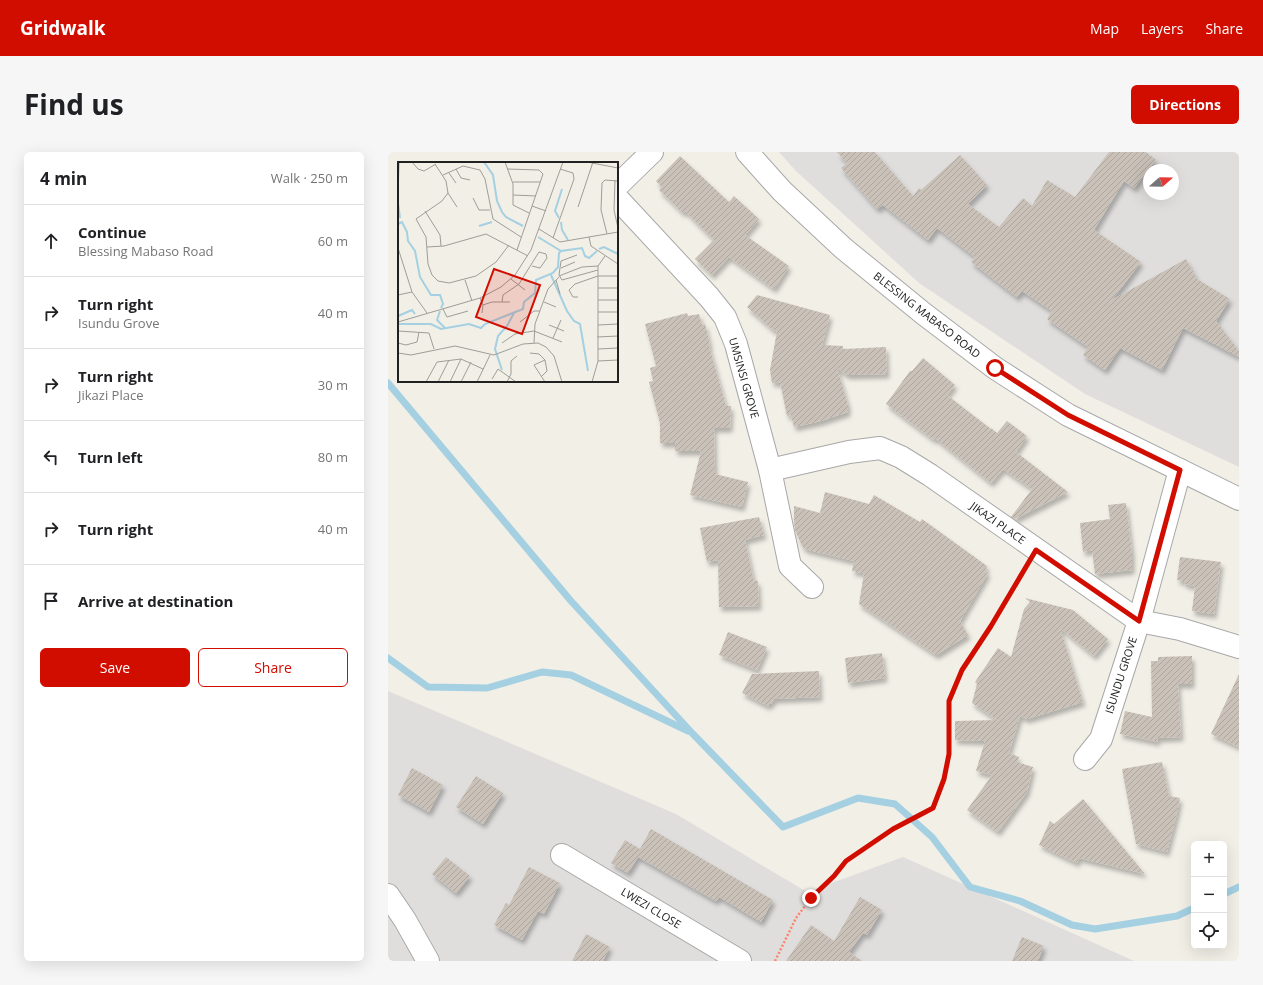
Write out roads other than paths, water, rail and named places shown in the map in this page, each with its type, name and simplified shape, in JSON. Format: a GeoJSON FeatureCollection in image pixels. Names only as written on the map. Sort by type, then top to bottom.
{"type":"FeatureCollection","features":[{"type":"Feature","properties":{"kind":"street"},"geometry":{"type":"LineString","coordinates":[[618,185],[652,152]]}},
{"type":"Feature","properties":{"kind":"street","name":"BLESSING MABASO ROAD"},"geometry":{"type":"LineString","coordinates":[[747,152],[782,190],[843,248],[924,314],[995,368],[1068,415],[1239,500]]}},
{"type":"Feature","properties":{"kind":"street","name":"UMSINSI GROVE"},"geometry":{"type":"LineString","coordinates":[[618,199],[709,297],[725,317],[736,344],[770,470],[790,566],[812,587]]}},
{"type":"Feature","properties":{"kind":"street","name":"JIKAZI PLACE"},"geometry":{"type":"LineString","coordinates":[[770,470],[849,452],[880,448],[901,457],[930,475],[1139,621],[1180,629],[1239,647]]}},
{"type":"Feature","properties":{"kind":"street","name":"ISUNDU GROVE"},"geometry":{"type":"LineString","coordinates":[[1085,759],[1101,739],[1139,621],[1180,470]]}},
{"type":"Feature","properties":{"kind":"street","name":"LWEZI CLOSE"},"geometry":{"type":"LineString","coordinates":[[562,855],[740,961]]}},
{"type":"Feature","properties":{"kind":"street"},"geometry":{"type":"LineString","coordinates":[[388,896],[405,920],[428,961]]}},
{"type":"Feature","properties":{"kind":"waterway"},"geometry":{"type":"LineString","coordinates":[[388,383],[571,601],[692,733],[783,827],[858,798],[895,804],[932,837],[970,887],[1020,901],[1072,925],[1095,929],[1177,916],[1191,909]]}},
{"type":"Feature","properties":{"kind":"waterway"},"geometry":{"type":"LineString","coordinates":[[388,658],[428,687],[487,688],[542,672],[571,675],[688,731]]}},
{"type":"Feature","properties":{"kind":"waterway"},"geometry":{"type":"LineString","coordinates":[[1227,893],[1239,887]]}}]}
